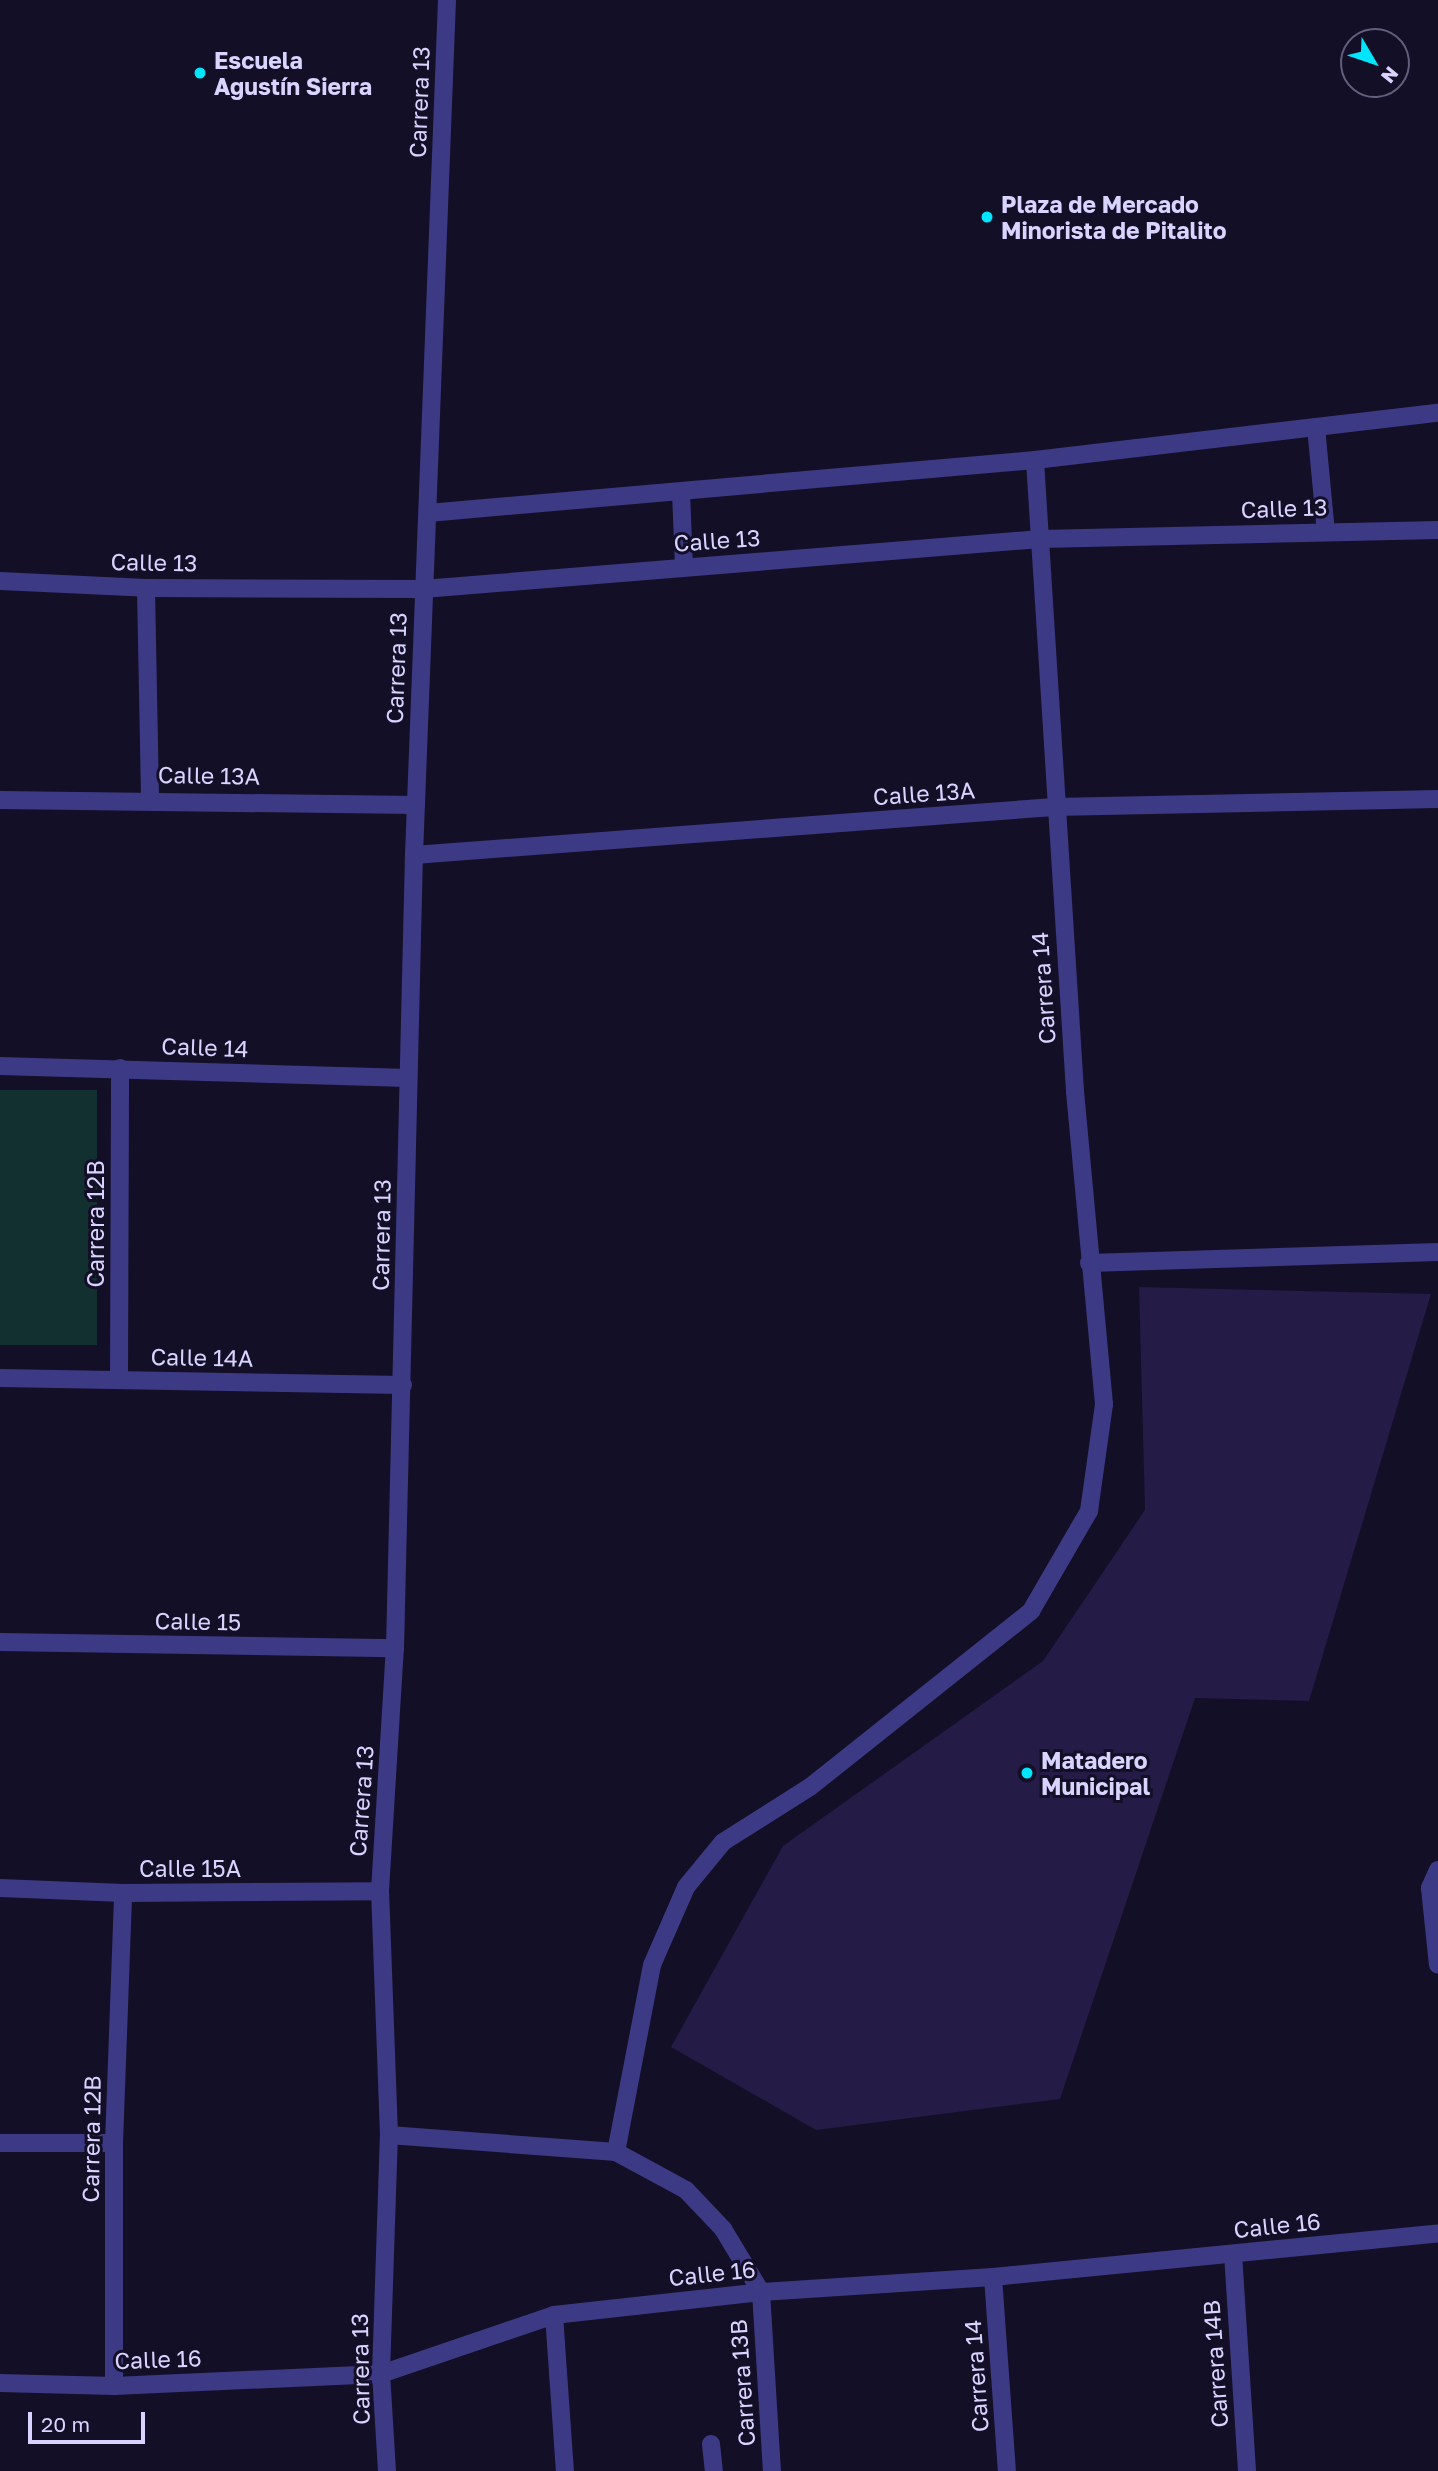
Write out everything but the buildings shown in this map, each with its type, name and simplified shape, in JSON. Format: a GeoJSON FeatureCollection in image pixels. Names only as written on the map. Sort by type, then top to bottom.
{"type":"FeatureCollection","features":[{"type":"Feature","properties":{"kind":"street","name":"Carrera 13"},"geometry":{"type":"LineString","coordinates":[[387,2471],[381,2374],[389,2134],[380,1891],[395,1648],[414,855],[447,0]]}},
{"type":"Feature","properties":{"kind":"street"},"geometry":{"type":"LineString","coordinates":[[428,513],[1035,460],[1438,413]]}},
{"type":"Feature","properties":{"kind":"street"},"geometry":{"type":"LineString","coordinates":[[1316,427],[1326,532]]}},
{"type":"Feature","properties":{"kind":"street","name":"Carrera 14"},"geometry":{"type":"LineString","coordinates":[[616,2152],[652,1965],[686,1887],[723,1842],[810,1787],[1031,1611],[1089,1511],[1104,1404],[1089,1263],[1054,807],[1035,460]]}},
{"type":"Feature","properties":{"kind":"street"},"geometry":{"type":"LineString","coordinates":[[681,492],[684,567]]}},
{"type":"Feature","properties":{"kind":"street","name":"Calle 13"},"geometry":{"type":"LineString","coordinates":[[0,581],[146,587],[423,589],[1041,540],[1438,530]]}},
{"type":"Feature","properties":{"kind":"street"},"geometry":{"type":"LineString","coordinates":[[146,587],[150,798]]}},
{"type":"Feature","properties":{"kind":"street","name":"Calle 13A"},"geometry":{"type":"LineString","coordinates":[[0,800],[150,798],[416,805]]}},
{"type":"Feature","properties":{"kind":"street","name":"Calle 13A"},"geometry":{"type":"LineString","coordinates":[[414,855],[1054,807],[1438,799]]}},
{"type":"Feature","properties":{"kind":"street","name":"Calle 14"},"geometry":{"type":"LineString","coordinates":[[0,1066],[408,1078]]}},
{"type":"Feature","properties":{"kind":"street","name":"Carrera 12B"},"geometry":{"type":"LineString","coordinates":[[119,1379],[120,1068]]}},
{"type":"Feature","properties":{"kind":"street"},"geometry":{"type":"LineString","coordinates":[[1089,1263],[1438,1252]]}},
{"type":"Feature","properties":{"kind":"street","name":"Calle 14A"},"geometry":{"type":"LineString","coordinates":[[0,1378],[403,1385]]}},
{"type":"Feature","properties":{"kind":"street","name":"Calle 15"},"geometry":{"type":"LineString","coordinates":[[0,1642],[395,1648]]}},
{"type":"Feature","properties":{"kind":"street"},"geometry":{"type":"LineString","coordinates":[[1438,1870],[1430,1888],[1438,1965]]}},
{"type":"Feature","properties":{"kind":"street","name":"Calle 15A"},"geometry":{"type":"LineString","coordinates":[[0,1888],[123,1893],[380,1891]]}},
{"type":"Feature","properties":{"kind":"street","name":"Carrera 12B"},"geometry":{"type":"LineString","coordinates":[[114,2386],[114,2143],[123,1893]]}},
{"type":"Feature","properties":{"kind":"street"},"geometry":{"type":"LineString","coordinates":[[389,2134],[616,2152],[687,2190],[723,2229],[761,2292]]}},
{"type":"Feature","properties":{"kind":"street"},"geometry":{"type":"LineString","coordinates":[[0,2143],[114,2143]]}},
{"type":"Feature","properties":{"kind":"street","name":"Calle 16"},"geometry":{"type":"LineString","coordinates":[[0,2383],[114,2386],[381,2374],[554,2315],[761,2292],[993,2277],[1438,2233]]}},
{"type":"Feature","properties":{"kind":"street","name":"Carrera 14B"},"geometry":{"type":"LineString","coordinates":[[1233,2254],[1247,2471]]}},
{"type":"Feature","properties":{"kind":"street","name":"Carrera 14"},"geometry":{"type":"LineString","coordinates":[[993,2277],[1007,2471]]}},
{"type":"Feature","properties":{"kind":"street","name":"Carrera 13B"},"geometry":{"type":"LineString","coordinates":[[761,2292],[772,2471]]}},
{"type":"Feature","properties":{"kind":"street"},"geometry":{"type":"LineString","coordinates":[[554,2315],[565,2471]]}},
{"type":"Feature","properties":{"kind":"street"},"geometry":{"type":"LineString","coordinates":[[711,2444],[714,2471]]}},
{"type":"Feature","properties":{"kind":"green space"},"geometry":{"type":"Polygon","coordinates":[[[0,1090],[97,1090],[97,1345],[0,1345],[0,1090]]]}},
{"type":"Feature","properties":{"kind":"place","name":"Escuela Agustín Sierra"},"geometry":{"type":"Point","coordinates":[200,73]}},
{"type":"Feature","properties":{"kind":"place","name":"Plaza de Mercado Minorista de Pitalito"},"geometry":{"type":"Point","coordinates":[987,217]}},
{"type":"Feature","properties":{"kind":"place","name":"Matadero Municipal"},"geometry":{"type":"Point","coordinates":[1027,1773]}}]}
